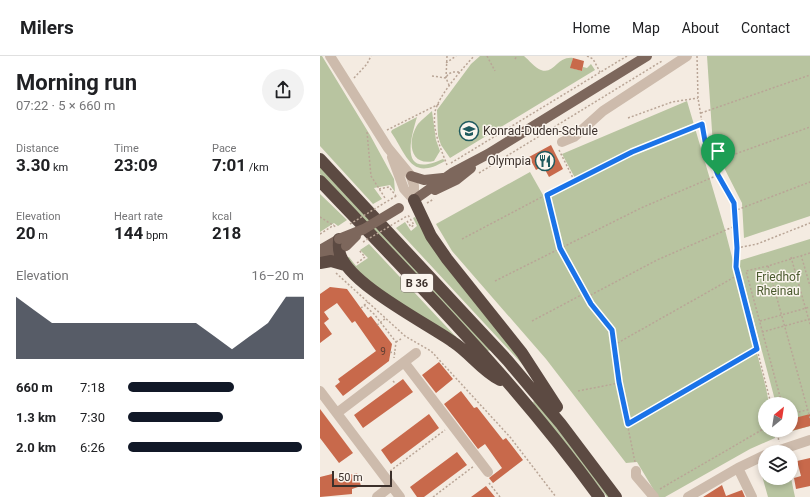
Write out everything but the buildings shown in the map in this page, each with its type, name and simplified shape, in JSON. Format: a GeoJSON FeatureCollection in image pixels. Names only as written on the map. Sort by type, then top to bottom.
{"type":"FeatureCollection","features":[{"type":"Feature","properties":{"kind":"highway","name":"B 36"},"geometry":{"type":"LineString","coordinates":[[320,159],[508,361],[561,424],[616,497]]}},
{"type":"Feature","properties":{"kind":"highway","name":"B 36"},"geometry":{"type":"LineString","coordinates":[[320,181],[512,387],[562,448],[599,497]]}},
{"type":"Feature","properties":{"kind":"highway"},"geometry":{"type":"LineString","coordinates":[[412,210],[447,259],[525,358],[556,406],[561,424]]}},
{"type":"Feature","properties":{"kind":"highway"},"geometry":{"type":"LineString","coordinates":[[341,245],[363,283],[452,341],[475,359],[490,375],[512,387]]}},
{"type":"Feature","properties":{"kind":"highway"},"geometry":{"type":"LineString","coordinates":[[320,262],[331,261],[351,264]]}},
{"type":"Feature","properties":{"kind":"main road"},"geometry":{"type":"LineString","coordinates":[[412,210],[443,178],[488,154],[647,56]]}},
{"type":"Feature","properties":{"kind":"main road"},"geometry":{"type":"LineString","coordinates":[[320,259],[341,245],[361,236],[400,208],[412,210],[456,180],[488,154]]}},
{"type":"Feature","properties":{"kind":"main road"},"geometry":{"type":"LineString","coordinates":[[411,176],[424,180],[443,178]]}},
{"type":"Feature","properties":{"kind":"main road"},"geometry":{"type":"LineString","coordinates":[[320,250],[341,245]]}},
{"type":"Feature","properties":{"kind":"street"},"geometry":{"type":"LineString","coordinates":[[330,56],[388,148],[411,176],[414,186],[412,210]]}},
{"type":"Feature","properties":{"kind":"street"},"geometry":{"type":"LineString","coordinates":[[560,147],[574,137],[603,111],[687,56]]}},
{"type":"Feature","properties":{"kind":"street"},"geometry":{"type":"LineString","coordinates":[[388,148],[412,210]]}},
{"type":"Feature","properties":{"kind":"street"},"geometry":{"type":"LineString","coordinates":[[337,413],[416,353]]}},
{"type":"Feature","properties":{"kind":"street"},"geometry":{"type":"LineString","coordinates":[[402,364],[488,472]]}},
{"type":"Feature","properties":{"kind":"street"},"geometry":{"type":"LineString","coordinates":[[320,391],[400,497]]}},
{"type":"Feature","properties":{"kind":"street"},"geometry":{"type":"LineString","coordinates":[[795,445],[810,440]]}},
{"type":"Feature","properties":{"kind":"street"},"geometry":{"type":"LineString","coordinates":[[688,497],[738,468],[758,458]]}},
{"type":"Feature","properties":{"kind":"street"},"geometry":{"type":"LineString","coordinates":[[738,468],[752,497]]}},
{"type":"Feature","properties":{"kind":"street"},"geometry":{"type":"LineString","coordinates":[[636,472],[636,476],[656,494]]}},
{"type":"Feature","properties":{"kind":"street"},"geometry":{"type":"LineString","coordinates":[[377,497],[391,486]]}},
{"type":"Feature","properties":{"kind":"path"},"geometry":{"type":"LineString","coordinates":[[346,82],[357,76],[367,64],[371,56]]}},
{"type":"Feature","properties":{"kind":"path"},"geometry":{"type":"LineString","coordinates":[[447,56],[446,78],[449,85]]}},
{"type":"Feature","properties":{"kind":"path"},"geometry":{"type":"LineString","coordinates":[[446,63],[456,56]]}},
{"type":"Feature","properties":{"kind":"path"},"geometry":{"type":"LineString","coordinates":[[474,56],[449,85],[435,111],[437,140],[447,165],[627,56]]}},
{"type":"Feature","properties":{"kind":"path"},"geometry":{"type":"LineString","coordinates":[[487,56],[495,71]]}},
{"type":"Feature","properties":{"kind":"path"},"geometry":{"type":"LineString","coordinates":[[587,56],[592,57],[600,73],[607,82]]}},
{"type":"Feature","properties":{"kind":"path"},"geometry":{"type":"LineString","coordinates":[[697,56],[698,98],[705,141],[718,175],[734,203],[738,274],[769,397]]}},
{"type":"Feature","properties":{"kind":"path"},"geometry":{"type":"LineString","coordinates":[[479,173],[663,60]]}},
{"type":"Feature","properties":{"kind":"path"},"geometry":{"type":"LineString","coordinates":[[446,78],[448,74],[452,72],[461,72]]}},
{"type":"Feature","properties":{"kind":"path"},"geometry":{"type":"LineString","coordinates":[[701,113],[810,75]]}},
{"type":"Feature","properties":{"kind":"path"},"geometry":{"type":"LineString","coordinates":[[432,76],[446,78]]}},
{"type":"Feature","properties":{"kind":"path"},"geometry":{"type":"LineString","coordinates":[[628,118],[672,102],[698,98]]}},
{"type":"Feature","properties":{"kind":"path"},"geometry":{"type":"LineString","coordinates":[[386,130],[439,104]]}},
{"type":"Feature","properties":{"kind":"path"},"geometry":{"type":"LineString","coordinates":[[462,239],[574,180],[632,152],[702,124]]}},
{"type":"Feature","properties":{"kind":"path"},"geometry":{"type":"LineString","coordinates":[[713,162],[810,127]]}},
{"type":"Feature","properties":{"kind":"path"},"geometry":{"type":"LineString","coordinates":[[552,129],[574,180]]}},
{"type":"Feature","properties":{"kind":"path"},"geometry":{"type":"LineString","coordinates":[[367,131],[371,176],[384,198]]}},
{"type":"Feature","properties":{"kind":"path"},"geometry":{"type":"LineString","coordinates":[[555,153],[560,147]]}},
{"type":"Feature","properties":{"kind":"path"},"geometry":{"type":"LineString","coordinates":[[495,281],[641,208],[718,175]]}},
{"type":"Feature","properties":{"kind":"path"},"geometry":{"type":"LineString","coordinates":[[734,211],[810,182]]}},
{"type":"Feature","properties":{"kind":"path"},"geometry":{"type":"LineString","coordinates":[[347,226],[396,196],[389,187],[380,189]]}},
{"type":"Feature","properties":{"kind":"path"},"geometry":{"type":"LineString","coordinates":[[547,195],[560,248],[587,297],[612,330],[619,382],[636,472]]}},
{"type":"Feature","properties":{"kind":"path"},"geometry":{"type":"LineString","coordinates":[[361,236],[438,197]]}},
{"type":"Feature","properties":{"kind":"path"},"geometry":{"type":"LineString","coordinates":[[407,221],[411,227],[414,225],[412,210]]}},
{"type":"Feature","properties":{"kind":"path"},"geometry":{"type":"LineString","coordinates":[[320,217],[335,226],[320,234]]}},
{"type":"Feature","properties":{"kind":"path"},"geometry":{"type":"LineString","coordinates":[[737,248],[757,244],[810,223]]}},
{"type":"Feature","properties":{"kind":"path"},"geometry":{"type":"LineString","coordinates":[[587,297],[657,260],[736,226]]}},
{"type":"Feature","properties":{"kind":"path"},"geometry":{"type":"LineString","coordinates":[[351,264],[365,257],[359,250]]}},
{"type":"Feature","properties":{"kind":"path"},"geometry":{"type":"LineString","coordinates":[[780,397],[746,271],[810,253]]}},
{"type":"Feature","properties":{"kind":"path"},"geometry":{"type":"LineString","coordinates":[[802,255],[810,286]]}},
{"type":"Feature","properties":{"kind":"path"},"geometry":{"type":"LineString","coordinates":[[791,258],[810,324]]}},
{"type":"Feature","properties":{"kind":"path"},"geometry":{"type":"LineString","coordinates":[[768,266],[809,409],[810,418]]}},
{"type":"Feature","properties":{"kind":"path"},"geometry":{"type":"LineString","coordinates":[[333,270],[405,336],[431,351],[510,437],[556,497]]}},
{"type":"Feature","properties":{"kind":"path"},"geometry":{"type":"LineString","coordinates":[[614,345],[738,274]]}},
{"type":"Feature","properties":{"kind":"path"},"geometry":{"type":"LineString","coordinates":[[532,321],[585,293]]}},
{"type":"Feature","properties":{"kind":"path"},"geometry":{"type":"LineString","coordinates":[[361,308],[368,302]]}},
{"type":"Feature","properties":{"kind":"path"},"geometry":{"type":"LineString","coordinates":[[364,305],[381,322],[396,342],[394,358],[402,364]]}},
{"type":"Feature","properties":{"kind":"path"},"geometry":{"type":"LineString","coordinates":[[759,322],[810,307]]}},
{"type":"Feature","properties":{"kind":"path"},"geometry":{"type":"LineString","coordinates":[[377,325],[386,318]]}},
{"type":"Feature","properties":{"kind":"path"},"geometry":{"type":"LineString","coordinates":[[762,332],[809,319]]}},
{"type":"Feature","properties":{"kind":"path"},"geometry":{"type":"LineString","coordinates":[[396,342],[401,339]]}},
{"type":"Feature","properties":{"kind":"path"},"geometry":{"type":"LineString","coordinates":[[628,424],[757,349]]}},
{"type":"Feature","properties":{"kind":"path"},"geometry":{"type":"LineString","coordinates":[[390,352],[395,353]]}},
{"type":"Feature","properties":{"kind":"path"},"geometry":{"type":"LineString","coordinates":[[578,391],[619,382]]}},
{"type":"Feature","properties":{"kind":"path"},"geometry":{"type":"LineString","coordinates":[[798,412],[809,409]]}},
{"type":"Feature","properties":{"kind":"path"},"geometry":{"type":"LineString","coordinates":[[384,476],[452,425]]}},
{"type":"Feature","properties":{"kind":"path"},"geometry":{"type":"LineString","coordinates":[[656,494],[758,432]]}},
{"type":"Feature","properties":{"kind":"path"},"geometry":{"type":"LineString","coordinates":[[433,497],[480,462]]}},
{"type":"Feature","properties":{"kind":"path"},"geometry":{"type":"LineString","coordinates":[[489,483],[500,497]]}},
{"type":"Feature","properties":{"kind":"green space"},"geometry":{"type":"Polygon","coordinates":[[[320,56],[322,56],[370,135],[394,179],[395,192],[390,185],[374,188],[382,199],[373,204],[320,146],[320,56]]]}},
{"type":"Feature","properties":{"kind":"green space","name":"Konrad-Duden-Schule"},"geometry":{"type":"Polygon","coordinates":[[[480,56],[524,56],[537,68],[545,71],[553,68],[563,60],[573,58],[571,68],[582,71],[583,67],[587,68],[591,64],[595,70],[450,158],[441,145],[438,136],[437,110],[471,64],[480,56]]]}},
{"type":"Feature","properties":{"kind":"green space"},"geometry":{"type":"Polygon","coordinates":[[[707,56],[810,56],[810,216],[744,238],[742,203],[713,146],[707,56]]]}},
{"type":"Feature","properties":{"kind":"green space"},"geometry":{"type":"Polygon","coordinates":[[[687,101],[725,230],[766,388],[768,397],[758,397],[758,437],[775,438],[750,449],[665,497],[658,497],[637,462],[626,463],[546,359],[452,251],[436,224],[530,172],[543,195],[575,178],[562,154],[687,101]]]}},
{"type":"Feature","properties":{"kind":"green space"},"geometry":{"type":"Polygon","coordinates":[[[432,111],[436,140],[440,151],[434,161],[426,162],[419,160],[412,151],[412,137],[421,120],[432,111]]]}},
{"type":"Feature","properties":{"kind":"green space"},"geometry":{"type":"Polygon","coordinates":[[[417,117],[412,138],[411,155],[414,161],[420,164],[429,164],[443,159],[445,161],[434,167],[417,167],[412,163],[391,132],[392,130],[417,117]]]}},
{"type":"Feature","properties":{"kind":"green space"},"geometry":{"type":"Polygon","coordinates":[[[320,167],[491,350],[487,351],[320,174],[320,167]]]}},
{"type":"Feature","properties":{"kind":"green space"},"geometry":{"type":"Polygon","coordinates":[[[320,194],[347,220],[338,226],[334,223],[320,232],[320,194]]]}},
{"type":"Feature","properties":{"kind":"green space"},"geometry":{"type":"Polygon","coordinates":[[[415,217],[426,235],[511,345],[524,366],[396,228],[405,222],[411,231],[417,226],[413,218],[415,217]]]}},
{"type":"Feature","properties":{"kind":"green space","name":"Friedhof Rheinau"},"geometry":{"type":"Polygon","coordinates":[[[810,239],[810,426],[798,429],[798,397],[774,397],[738,261],[810,239]]]}},
{"type":"Feature","properties":{"kind":"green space"},"geometry":{"type":"Polygon","coordinates":[[[369,244],[457,338],[378,290],[345,258],[349,257],[356,266],[368,258],[360,250],[369,244]]]}},
{"type":"Feature","properties":{"kind":"green space"},"geometry":{"type":"Polygon","coordinates":[[[534,401],[542,409],[610,497],[607,497],[535,406],[534,401]]]}},
{"type":"Feature","properties":{"kind":"green space"},"geometry":{"type":"Polygon","coordinates":[[[765,485],[792,485],[795,497],[768,497],[765,485]]]}},
{"type":"Feature","properties":{"kind":"place","name":"Konrad-Duden-Schule"},"geometry":{"type":"Point","coordinates":[469,131]}},
{"type":"Feature","properties":{"kind":"place","name":"Olympia"},"geometry":{"type":"Point","coordinates":[545,161]}},
{"type":"Feature","properties":{"kind":"route"},"geometry":{"type":"LineString","coordinates":[[702,124],[705,141],[718,175],[734,203],[737,248],[736,267],[757,349],[628,424],[619,382],[612,330],[591,304],[560,248],[547,195],[632,152],[702,124]]}}]}
